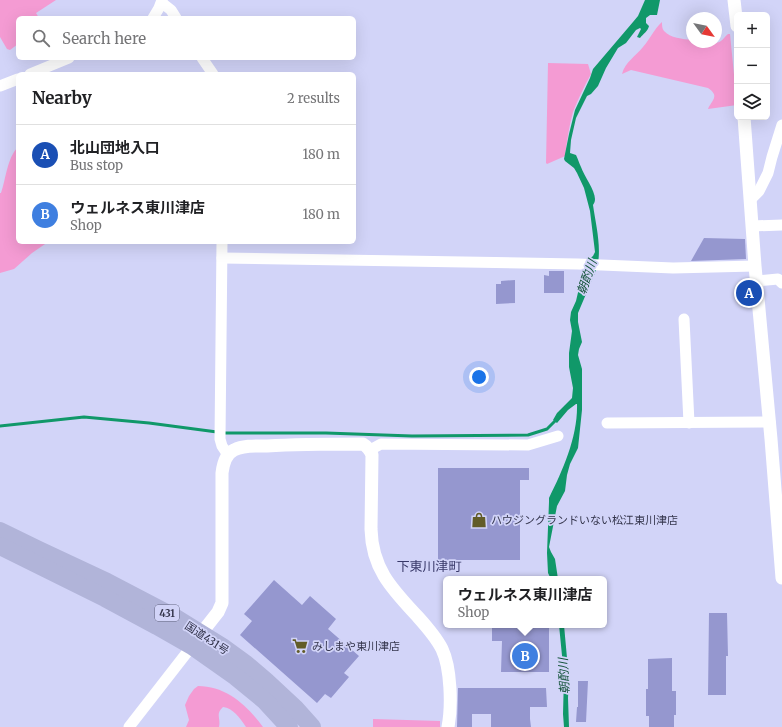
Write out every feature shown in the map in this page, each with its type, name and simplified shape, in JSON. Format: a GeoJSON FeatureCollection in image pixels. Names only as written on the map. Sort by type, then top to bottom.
{"type":"FeatureCollection","features":[{"type":"Feature","properties":{"kind":"highway","name":"国道431号"},"geometry":{"type":"LineString","coordinates":[[0,531],[114,585],[174,617],[225,669],[264,700],[289,727]]}},
{"type":"Feature","properties":{"kind":"highway","name":"国道431号"},"geometry":{"type":"LineString","coordinates":[[0,546],[105,598],[157,626],[224,648],[251,668],[295,708],[312,727]]}},
{"type":"Feature","properties":{"kind":"street"},"geometry":{"type":"LineString","coordinates":[[734,0],[735,12]]}},
{"type":"Feature","properties":{"kind":"street"},"geometry":{"type":"LineString","coordinates":[[154,16],[160,8],[162,1],[175,16]]}},
{"type":"Feature","properties":{"kind":"street"},"geometry":{"type":"LineString","coordinates":[[35,72],[64,60]]}},
{"type":"Feature","properties":{"kind":"street"},"geometry":{"type":"LineString","coordinates":[[203,60],[212,72]]}},
{"type":"Feature","properties":{"kind":"street"},"geometry":{"type":"LineString","coordinates":[[0,86],[16,80]]}},
{"type":"Feature","properties":{"kind":"street"},"geometry":{"type":"LineString","coordinates":[[744,120],[755,266],[770,422],[777,438],[782,578]]}},
{"type":"Feature","properties":{"kind":"street"},"geometry":{"type":"LineString","coordinates":[[750,200],[759,192],[768,173],[782,125]]}},
{"type":"Feature","properties":{"kind":"street"},"geometry":{"type":"LineString","coordinates":[[752,226],[782,225]]}},
{"type":"Feature","properties":{"kind":"street"},"geometry":{"type":"LineString","coordinates":[[222,244],[220,439],[222,446],[228,455]]}},
{"type":"Feature","properties":{"kind":"street"},"geometry":{"type":"LineString","coordinates":[[222,258],[578,264],[673,268],[755,266]]}},
{"type":"Feature","properties":{"kind":"street"},"geometry":{"type":"LineString","coordinates":[[757,281],[778,279],[782,283]]}},
{"type":"Feature","properties":{"kind":"street"},"geometry":{"type":"LineString","coordinates":[[684,319],[689,423]]}},
{"type":"Feature","properties":{"kind":"street"},"geometry":{"type":"LineString","coordinates":[[606,423],[770,422]]}},
{"type":"Feature","properties":{"kind":"street"},"geometry":{"type":"LineString","coordinates":[[370,450],[381,444],[528,445],[558,436]]}},
{"type":"Feature","properties":{"kind":"street"},"geometry":{"type":"LineString","coordinates":[[129,727],[218,612],[222,603],[222,474],[223,463],[228,455],[233,450],[245,447],[308,444],[362,444],[370,450],[372,455],[371,539],[377,562],[384,577],[394,591],[431,632],[442,650],[446,661],[449,679],[450,720],[448,727]]}},
{"type":"Feature","properties":{"kind":"shaded area"},"geometry":{"type":"Polygon","coordinates":[[[0,0],[56,0],[36,13],[38,16],[16,16],[16,46],[10,50],[7,49],[0,37],[0,0]]]}},
{"type":"Feature","properties":{"kind":"shaded area"},"geometry":{"type":"Polygon","coordinates":[[[662,22],[664,31],[677,38],[686,39],[686,48],[722,48],[722,40],[730,34],[734,75],[734,105],[708,109],[713,101],[714,93],[708,88],[631,70],[622,74],[628,63],[643,47],[662,22]]]}},
{"type":"Feature","properties":{"kind":"shaded area"},"geometry":{"type":"Polygon","coordinates":[[[548,63],[588,64],[591,74],[573,112],[565,156],[547,164],[546,163],[548,63]]]}},
{"type":"Feature","properties":{"kind":"shaded area"},"geometry":{"type":"Polygon","coordinates":[[[16,150],[16,244],[45,244],[14,269],[0,273],[0,193],[11,157],[16,150]]]}},
{"type":"Feature","properties":{"kind":"shaded area"},"geometry":{"type":"Polygon","coordinates":[[[198,686],[218,689],[235,698],[250,711],[263,727],[246,727],[233,711],[223,707],[219,712],[219,727],[186,727],[189,720],[185,705],[189,696],[198,686]]]}},
{"type":"Feature","properties":{"kind":"shaded area"},"geometry":{"type":"Polygon","coordinates":[[[373,719],[440,721],[440,727],[373,727],[373,719]]]}},
{"type":"Feature","properties":{"kind":"water","name":"朝酌川"},"geometry":{"type":"Polygon","coordinates":[[[645,0],[660,0],[657,15],[650,15],[646,18],[646,23],[649,26],[647,31],[640,38],[637,37],[641,29],[636,30],[626,43],[618,48],[606,68],[598,86],[591,94],[587,96],[576,118],[571,140],[570,153],[576,155],[582,171],[595,195],[593,205],[599,253],[597,268],[578,313],[578,322],[582,342],[578,355],[582,369],[582,410],[578,448],[570,464],[565,491],[557,506],[549,547],[555,559],[558,576],[550,576],[547,553],[549,498],[569,452],[577,416],[577,404],[568,410],[557,423],[553,420],[557,413],[572,398],[573,388],[569,367],[572,331],[570,320],[571,312],[576,301],[583,268],[595,252],[590,211],[584,188],[574,168],[564,159],[575,110],[593,69],[638,16],[645,0]]]}},
{"type":"Feature","properties":{"kind":"water","name":"朝酌川"},"geometry":{"type":"Polygon","coordinates":[[[559,628],[564,628],[569,680],[569,727],[564,727],[564,676],[559,628]]]}},
{"type":"Feature","properties":{"kind":"building"},"geometry":{"type":"Polygon","coordinates":[[[704,238],[745,239],[746,259],[691,261],[704,238]]]}},
{"type":"Feature","properties":{"kind":"building"},"geometry":{"type":"Polygon","coordinates":[[[549,271],[564,271],[564,293],[544,293],[544,275],[549,276],[549,271]]]}},
{"type":"Feature","properties":{"kind":"building"},"geometry":{"type":"Polygon","coordinates":[[[515,280],[515,303],[496,304],[496,284],[501,284],[501,281],[515,280]]]}},
{"type":"Feature","properties":{"kind":"building","name":"ハウジングランドいない松江東川津店"},"geometry":{"type":"Polygon","coordinates":[[[438,468],[529,468],[529,480],[520,480],[520,560],[438,560],[438,468]]]}},
{"type":"Feature","properties":{"kind":"building","name":"みしまや東川津店"},"geometry":{"type":"Polygon","coordinates":[[[274,580],[302,605],[310,596],[336,619],[328,629],[359,656],[344,673],[349,677],[331,698],[325,694],[317,703],[240,635],[252,621],[244,614],[274,580]]]}},
{"type":"Feature","properties":{"kind":"building"},"geometry":{"type":"Polygon","coordinates":[[[709,613],[727,613],[728,656],[726,656],[726,695],[708,695],[709,613]]]}},
{"type":"Feature","properties":{"kind":"building"},"geometry":{"type":"Polygon","coordinates":[[[492,628],[549,628],[549,672],[501,672],[502,641],[492,641],[492,628]]]}},
{"type":"Feature","properties":{"kind":"building"},"geometry":{"type":"Polygon","coordinates":[[[672,658],[672,691],[676,691],[676,715],[674,715],[674,727],[649,727],[649,716],[646,716],[648,659],[672,658]]]}},
{"type":"Feature","properties":{"kind":"building"},"geometry":{"type":"Polygon","coordinates":[[[578,681],[588,681],[586,722],[576,722],[578,707],[578,681]]]}},
{"type":"Feature","properties":{"kind":"building"},"geometry":{"type":"Polygon","coordinates":[[[458,688],[546,688],[547,707],[530,707],[531,727],[491,727],[491,714],[472,714],[472,727],[457,727],[458,688]]]}},
{"type":"Feature","properties":{"kind":"waterway"},"geometry":{"type":"LineString","coordinates":[[0,426],[84,417],[149,423],[217,432]]}},
{"type":"Feature","properties":{"kind":"waterway"},"geometry":{"type":"LineString","coordinates":[[222,433],[326,433],[412,436],[528,435],[547,429],[558,418]]}},
{"type":"Feature","properties":{"kind":"place","name":"北山団地入口"},"geometry":{"type":"Point","coordinates":[749,293]}},
{"type":"Feature","properties":{"kind":"place","name":"ハウジングランドいない松江東川津店"},"geometry":{"type":"Point","coordinates":[479,520]}},
{"type":"Feature","properties":{"kind":"place","name":"みしまや東川津店"},"geometry":{"type":"Point","coordinates":[300,646]}},
{"type":"Feature","properties":{"kind":"place","name":"ウェルネス東川津店"},"geometry":{"type":"Point","coordinates":[525,656]}},
{"type":"Feature","properties":{"kind":"district","name":"下東川津町"},"geometry":{"type":"Point","coordinates":[429,566]}}]}
